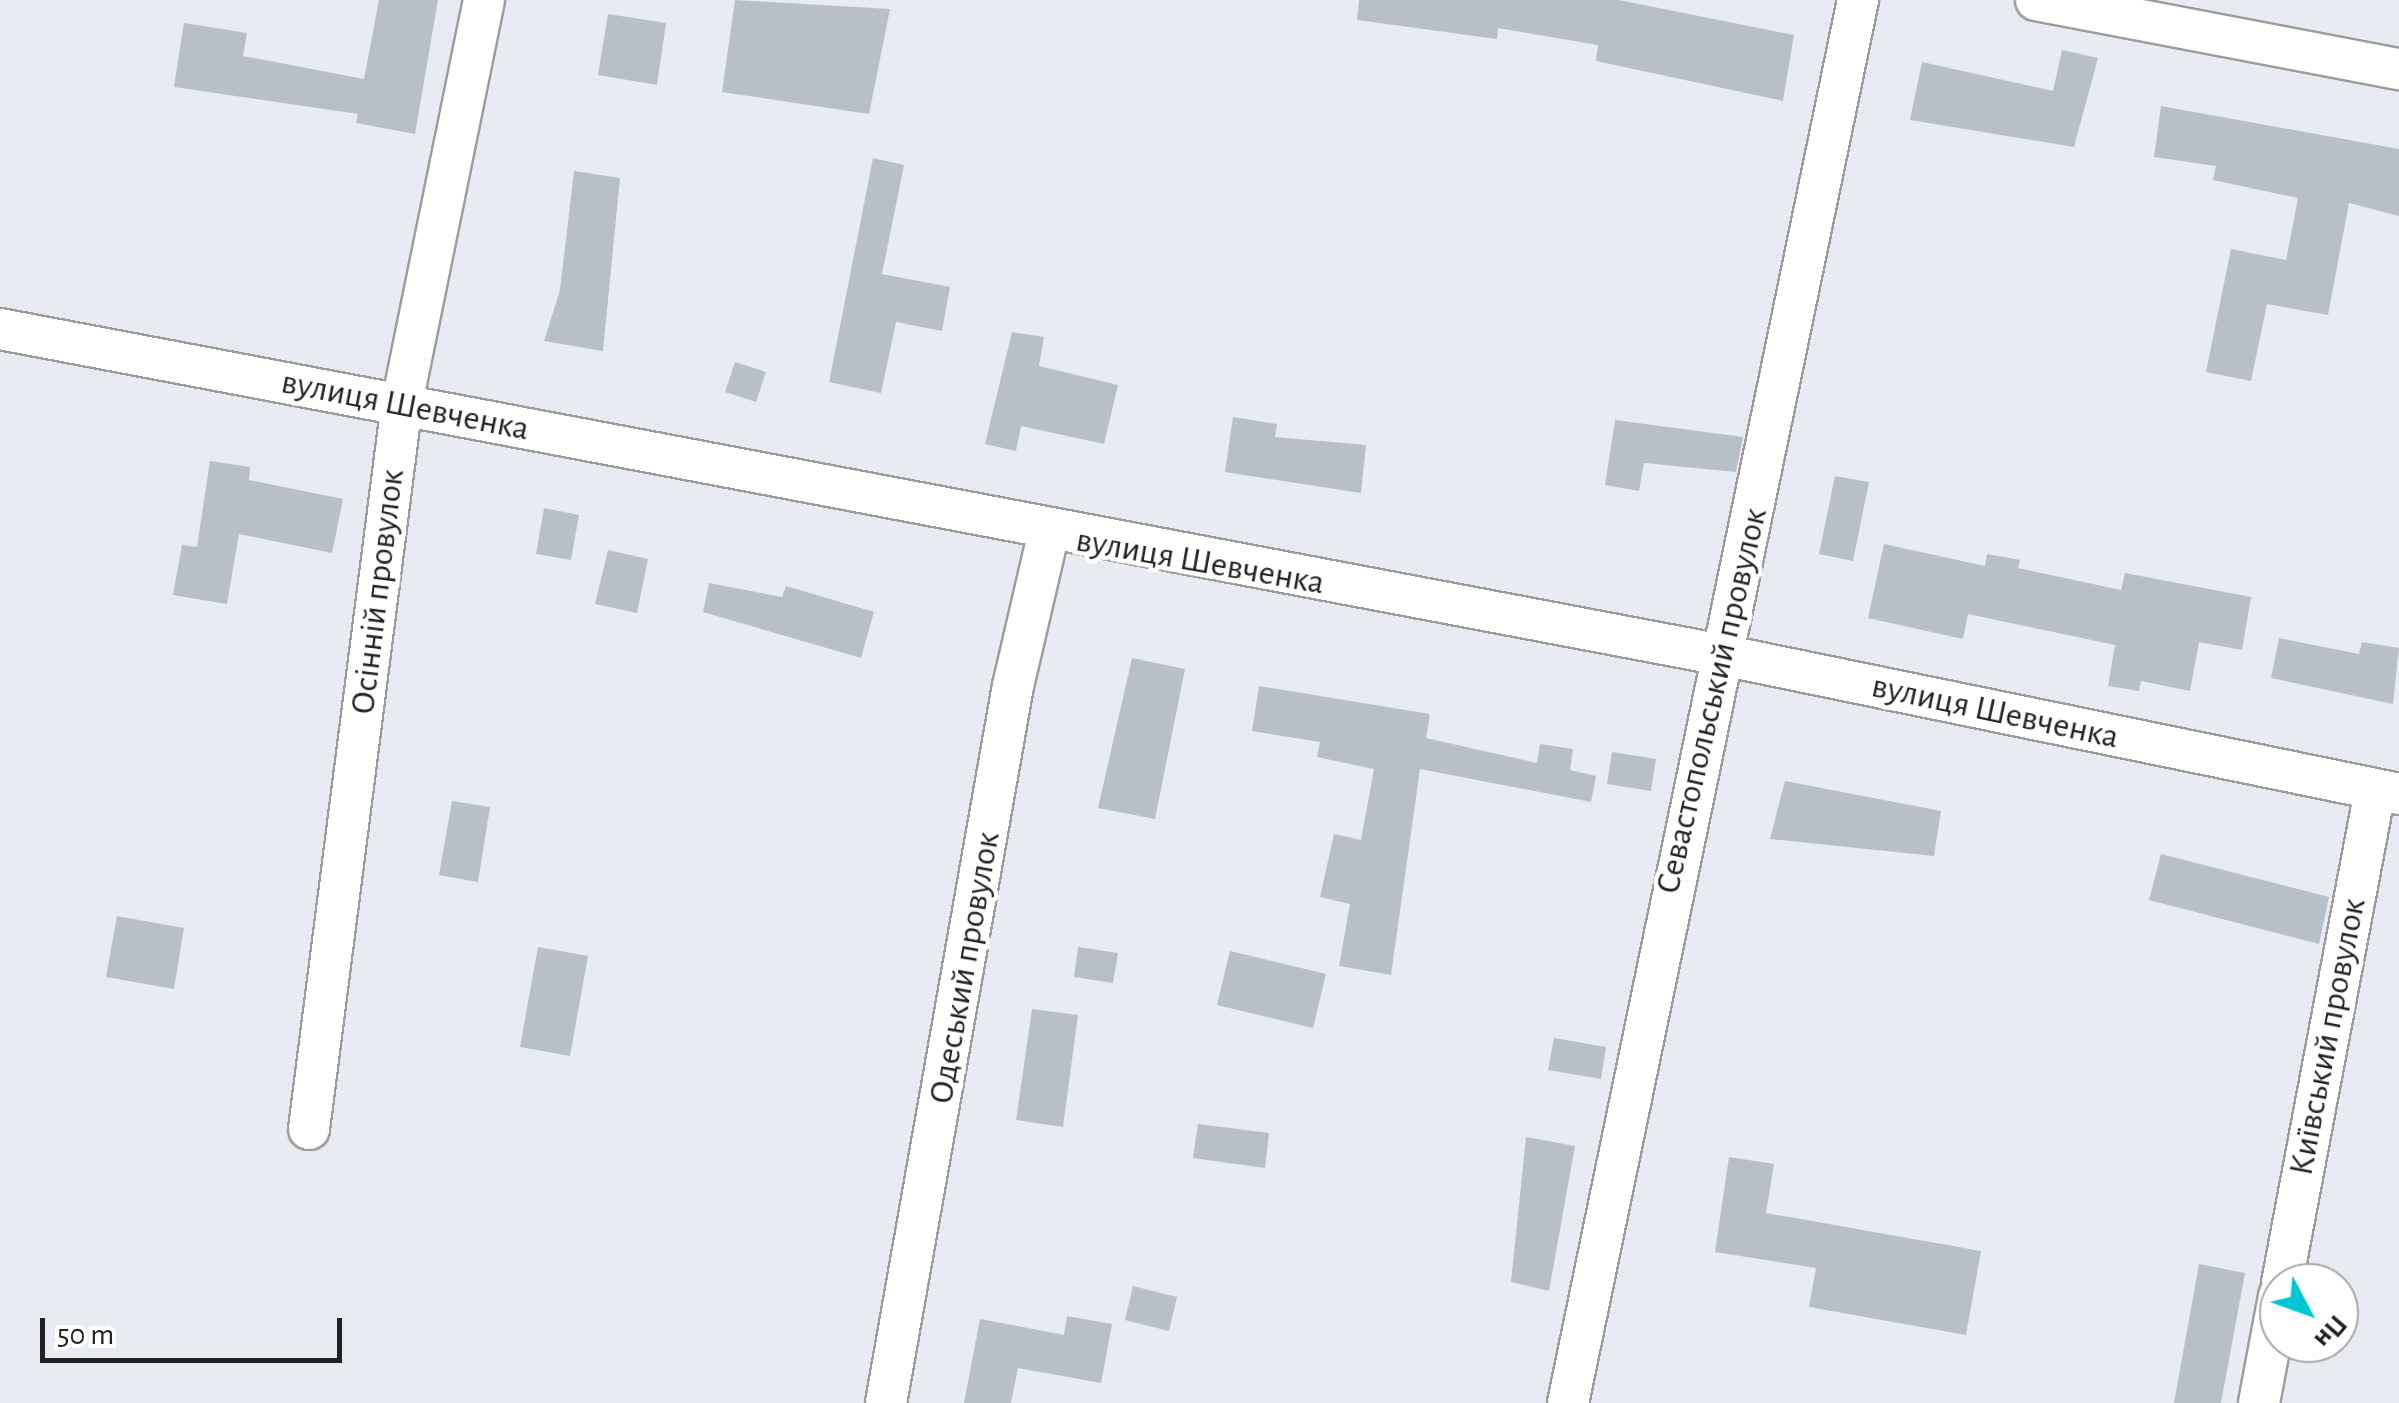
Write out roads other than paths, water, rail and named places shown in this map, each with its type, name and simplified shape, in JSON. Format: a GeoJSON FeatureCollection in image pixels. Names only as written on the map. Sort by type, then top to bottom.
{"type":"FeatureCollection","features":[{"type":"Feature","properties":{"kind":"street","name":"Осінній провулок"},"geometry":{"type":"LineString","coordinates":[[309,1129],[402,404],[484,0]]}},
{"type":"Feature","properties":{"kind":"street","name":"Севастопольський провулок"},"geometry":{"type":"LineString","coordinates":[[1568,1403],[1704,711],[1727,656],[1858,0]]}},
{"type":"Feature","properties":{"kind":"street"},"geometry":{"type":"LineString","coordinates":[[2036,0],[2399,70]]}},
{"type":"Feature","properties":{"kind":"street","name":"вулиця Шевченка"},"geometry":{"type":"LineString","coordinates":[[0,330],[402,404],[1048,535],[1727,656],[2387,792]]}},
{"type":"Feature","properties":{"kind":"street","name":"Одеський провулок"},"geometry":{"type":"LineString","coordinates":[[886,1403],[1012,686],[1048,535]]}},
{"type":"Feature","properties":{"kind":"street","name":"Київський провулок"},"geometry":{"type":"LineString","coordinates":[[2286,1263],[2387,792]]}},
{"type":"Feature","properties":{"kind":"street"},"geometry":{"type":"LineString","coordinates":[[2259,1403],[2266,1363]]}}]}
